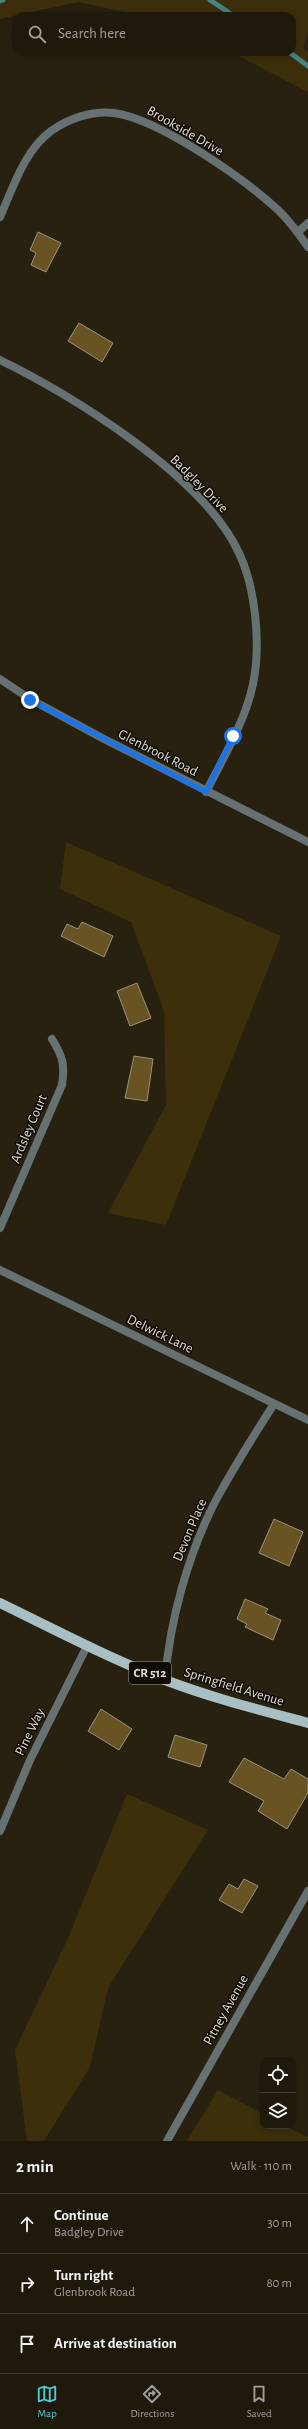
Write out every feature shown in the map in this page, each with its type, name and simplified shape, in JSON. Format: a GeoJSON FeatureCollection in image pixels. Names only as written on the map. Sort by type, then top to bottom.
{"type":"FeatureCollection","features":[{"type":"Feature","properties":{"kind":"main road","name":"Springfield Avenue"},"geometry":{"type":"LineString","coordinates":[[0,1603],[87,1646],[165,1680],[224,1701],[308,1723]]}},
{"type":"Feature","properties":{"kind":"street","name":"Brookside Drive"},"geometry":{"type":"LineString","coordinates":[[0,217],[26,162],[36,146],[50,132],[66,122],[84,115],[112,112],[145,121],[192,148],[234,176],[277,210],[298,232],[308,247]]}},
{"type":"Feature","properties":{"kind":"street"},"geometry":{"type":"LineString","coordinates":[[298,232],[308,223]]}},
{"type":"Feature","properties":{"kind":"street","name":"Badgley Drive"},"geometry":{"type":"LineString","coordinates":[[0,360],[57,390],[107,423],[163,465],[199,498],[224,528],[240,554],[253,608],[256,665],[245,709],[206,792]]}},
{"type":"Feature","properties":{"kind":"street","name":"Glenbrook Road"},"geometry":{"type":"LineString","coordinates":[[0,679],[30,700],[206,792],[308,842]]}},
{"type":"Feature","properties":{"kind":"street","name":"Ardsley Court"},"geometry":{"type":"LineString","coordinates":[[0,1228],[62,1085],[64,1070],[63,1057],[52,1039]]}},
{"type":"Feature","properties":{"kind":"street","name":"Delwick Lane"},"geometry":{"type":"LineString","coordinates":[[0,1270],[308,1420]]}},
{"type":"Feature","properties":{"kind":"street","name":"Devon Place"},"geometry":{"type":"LineString","coordinates":[[165,1680],[168,1652],[185,1576],[216,1501],[274,1404]]}},
{"type":"Feature","properties":{"kind":"street","name":"Pine Way"},"geometry":{"type":"LineString","coordinates":[[0,1831],[30,1760],[87,1646]]}},
{"type":"Feature","properties":{"kind":"street","name":"Pitney Avenue"},"geometry":{"type":"LineString","coordinates":[[167,2141],[308,1891]]}},
{"type":"Feature","properties":{"kind":"shaded area"},"geometry":{"type":"Polygon","coordinates":[[[0,0],[308,0],[308,33],[303,48],[308,52],[308,92],[239,56],[296,56],[296,12],[126,12],[78,2],[32,12],[12,12],[12,16],[0,19],[0,0]]]}},
{"type":"Feature","properties":{"kind":"shaded area"},"geometry":{"type":"Polygon","coordinates":[[[66,842],[281,936],[166,1225],[108,1213],[166,1105],[164,1011],[131,922],[60,889],[66,842]]]}},
{"type":"Feature","properties":{"kind":"shaded area"},"geometry":{"type":"Polygon","coordinates":[[[127,1794],[208,1830],[108,1988],[90,2067],[44,2141],[27,2141],[15,2050],[68,1938],[127,1794]]]}},
{"type":"Feature","properties":{"kind":"shaded area"},"geometry":{"type":"Polygon","coordinates":[[[218,2090],[260,2112],[260,2129],[291,2129],[308,2137],[308,2141],[187,2141],[218,2090]]]}},
{"type":"Feature","properties":{"kind":"building"},"geometry":{"type":"Polygon","coordinates":[[[38,232],[61,243],[46,272],[31,265],[36,253],[30,250],[38,232]]]}},
{"type":"Feature","properties":{"kind":"building"},"geometry":{"type":"Polygon","coordinates":[[[79,323],[113,343],[102,362],[68,341],[79,323]]]}},
{"type":"Feature","properties":{"kind":"building"},"geometry":{"type":"Polygon","coordinates":[[[82,922],[113,936],[104,957],[61,936],[67,924],[78,929],[82,922]]]}},
{"type":"Feature","properties":{"kind":"building"},"geometry":{"type":"Polygon","coordinates":[[[137,983],[151,1018],[130,1026],[117,991],[137,983]]]}},
{"type":"Feature","properties":{"kind":"building"},"geometry":{"type":"Polygon","coordinates":[[[134,1056],[153,1059],[147,1101],[125,1098],[134,1056]]]}},
{"type":"Feature","properties":{"kind":"building"},"geometry":{"type":"Polygon","coordinates":[[[274,1519],[303,1532],[289,1566],[259,1553],[274,1519]]]}},
{"type":"Feature","properties":{"kind":"building"},"geometry":{"type":"Polygon","coordinates":[[[245,1599],[268,1609],[265,1613],[281,1620],[273,1640],[245,1627],[247,1624],[237,1619],[245,1599]]]}},
{"type":"Feature","properties":{"kind":"building"},"geometry":{"type":"Polygon","coordinates":[[[101,1709],[132,1729],[119,1750],[88,1731],[101,1709]]]}},
{"type":"Feature","properties":{"kind":"building"},"geometry":{"type":"Polygon","coordinates":[[[175,1735],[207,1745],[200,1767],[168,1757],[175,1735]]]}},
{"type":"Feature","properties":{"kind":"building"},"geometry":{"type":"Polygon","coordinates":[[[244,1758],[284,1779],[291,1769],[308,1779],[308,1793],[287,1829],[258,1811],[264,1801],[229,1782],[244,1758]]]}},
{"type":"Feature","properties":{"kind":"building"},"geometry":{"type":"Polygon","coordinates":[[[244,1879],[258,1886],[242,1913],[219,1900],[229,1884],[238,1889],[244,1879]]]}},
{"type":"Feature","properties":{"kind":"waterway"},"geometry":{"type":"LineString","coordinates":[[210,0],[228,12]]}},
{"type":"Feature","properties":{"kind":"waterway"},"geometry":{"type":"LineString","coordinates":[[294,56],[308,66]]}},
{"type":"Feature","properties":{"kind":"route"},"geometry":{"type":"LineString","coordinates":[[30,700],[206,792],[233,736]]}}]}
